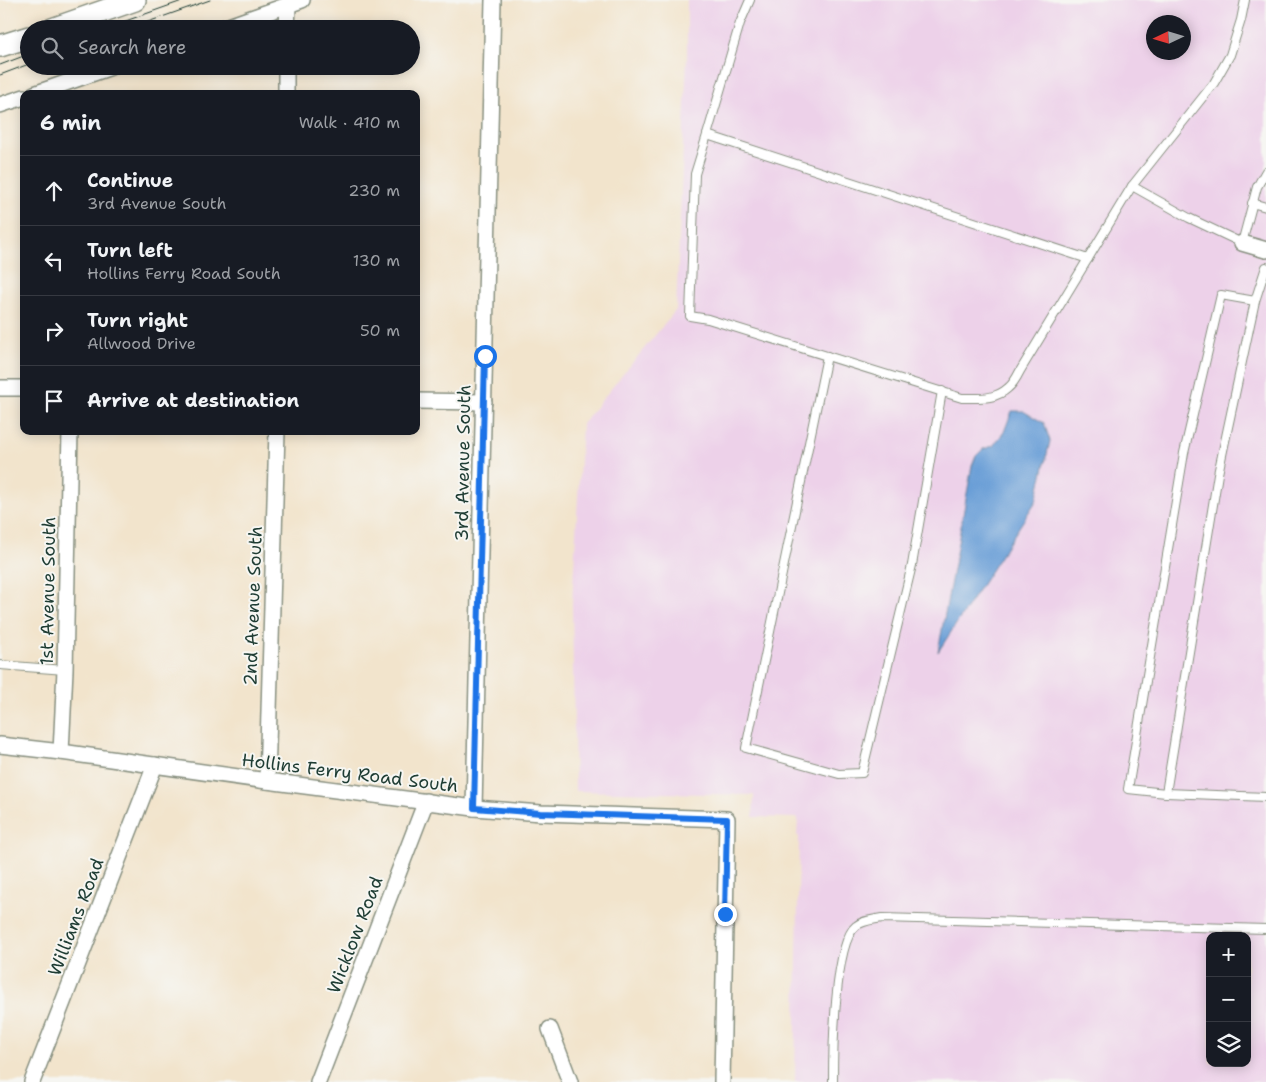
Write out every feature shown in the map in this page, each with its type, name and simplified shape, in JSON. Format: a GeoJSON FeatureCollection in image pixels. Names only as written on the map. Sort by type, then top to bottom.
{"type":"FeatureCollection","features":[{"type":"Feature","properties":{"kind":"main road"},"geometry":{"type":"LineString","coordinates":[[72,20],[106,5],[134,0]]}},
{"type":"Feature","properties":{"kind":"main road"},"geometry":{"type":"LineString","coordinates":[[0,46],[20,40]]}},
{"type":"Feature","properties":{"kind":"street","name":"3rd Avenue South"},"geometry":{"type":"LineString","coordinates":[[474,808],[494,0]]}},
{"type":"Feature","properties":{"kind":"street"},"geometry":{"type":"LineString","coordinates":[[245,20],[295,2]]}},
{"type":"Feature","properties":{"kind":"street"},"geometry":{"type":"LineString","coordinates":[[290,20],[295,2]]}},
{"type":"Feature","properties":{"kind":"street"},"geometry":{"type":"LineString","coordinates":[[56,90],[78,86],[98,75]]}},
{"type":"Feature","properties":{"kind":"street"},"geometry":{"type":"LineString","coordinates":[[286,75],[286,90]]}},
{"type":"Feature","properties":{"kind":"street"},"geometry":{"type":"LineString","coordinates":[[0,106],[20,98]]}},
{"type":"Feature","properties":{"kind":"street"},"geometry":{"type":"LineString","coordinates":[[1242,243],[1266,250]]}},
{"type":"Feature","properties":{"kind":"street"},"geometry":{"type":"LineString","coordinates":[[0,388],[20,388]]}},
{"type":"Feature","properties":{"kind":"street"},"geometry":{"type":"LineString","coordinates":[[420,400],[484,402]]}},
{"type":"Feature","properties":{"kind":"street","name":"1st Avenue South"},"geometry":{"type":"LineString","coordinates":[[61,752],[65,670],[70,435]]}},
{"type":"Feature","properties":{"kind":"street","name":"2nd Avenue South"},"geometry":{"type":"LineString","coordinates":[[267,781],[277,435]]}},
{"type":"Feature","properties":{"kind":"street","name":"Hollins Ferry Road South"},"geometry":{"type":"LineString","coordinates":[[0,745],[474,808],[541,813],[727,819],[722,1082]]}},
{"type":"Feature","properties":{"kind":"street","name":"Williams Road"},"geometry":{"type":"LineString","coordinates":[[32,1082],[155,765]]}},
{"type":"Feature","properties":{"kind":"street","name":"Wicklow Road"},"geometry":{"type":"LineString","coordinates":[[318,1082],[426,801]]}},
{"type":"Feature","properties":{"kind":"street"},"geometry":{"type":"LineString","coordinates":[[550,1029],[570,1082]]}},
{"type":"Feature","properties":{"kind":"lane"},"geometry":{"type":"LineString","coordinates":[[750,0],[740,23],[695,174],[690,316],[708,319],[962,398],[996,396],[1009,387],[1132,186],[1214,83],[1230,55],[1245,0]]}},
{"type":"Feature","properties":{"kind":"lane"},"geometry":{"type":"LineString","coordinates":[[707,136],[1088,259]]}},
{"type":"Feature","properties":{"kind":"lane"},"geometry":{"type":"LineString","coordinates":[[1132,186],[1189,218],[1242,243],[1257,187],[1266,170]]}},
{"type":"Feature","properties":{"kind":"lane"},"geometry":{"type":"LineString","coordinates":[[1252,203],[1266,207]]}},
{"type":"Feature","properties":{"kind":"lane"},"geometry":{"type":"LineString","coordinates":[[1166,793],[1218,474],[1255,301],[1266,267]]}},
{"type":"Feature","properties":{"kind":"lane"},"geometry":{"type":"LineString","coordinates":[[1255,301],[1221,295],[1184,453],[1128,790],[1266,797]]}},
{"type":"Feature","properties":{"kind":"lane"},"geometry":{"type":"LineString","coordinates":[[827,356],[746,748],[839,774],[862,773],[912,565],[942,391]]}},
{"type":"Feature","properties":{"kind":"lane"},"geometry":{"type":"LineString","coordinates":[[0,664],[65,670]]}},
{"type":"Feature","properties":{"kind":"lane"},"geometry":{"type":"LineString","coordinates":[[833,1082],[834,1018],[843,953],[848,937],[856,926],[866,921],[882,918],[1266,929]]}},
{"type":"Feature","properties":{"kind":"shaded area"},"geometry":{"type":"Polygon","coordinates":[[[687,0],[1266,0],[1266,1082],[795,1082],[798,818],[753,817],[754,795],[575,791],[572,605],[582,424],[676,310],[687,56],[687,0]]]}},
{"type":"Feature","properties":{"kind":"water"},"geometry":{"type":"Polygon","coordinates":[[[1012,411],[1023,411],[1044,423],[1050,441],[1036,501],[938,652],[972,466],[976,456],[983,449],[993,446],[1004,432],[1012,411]]]}},
{"type":"Feature","properties":{"kind":"tram line"},"geometry":{"type":"LineString","coordinates":[[128,20],[185,0]]}},
{"type":"Feature","properties":{"kind":"tram line"},"geometry":{"type":"LineString","coordinates":[[153,20],[210,0]]}},
{"type":"Feature","properties":{"kind":"tram line"},"geometry":{"type":"LineString","coordinates":[[0,65],[20,57]]}},
{"type":"Feature","properties":{"kind":"tram line"},"geometry":{"type":"LineString","coordinates":[[0,75],[20,67]]}},
{"type":"Feature","properties":{"kind":"route"},"geometry":{"type":"LineString","coordinates":[[485,356],[474,808],[541,813],[727,819],[725,914]]}}]}
